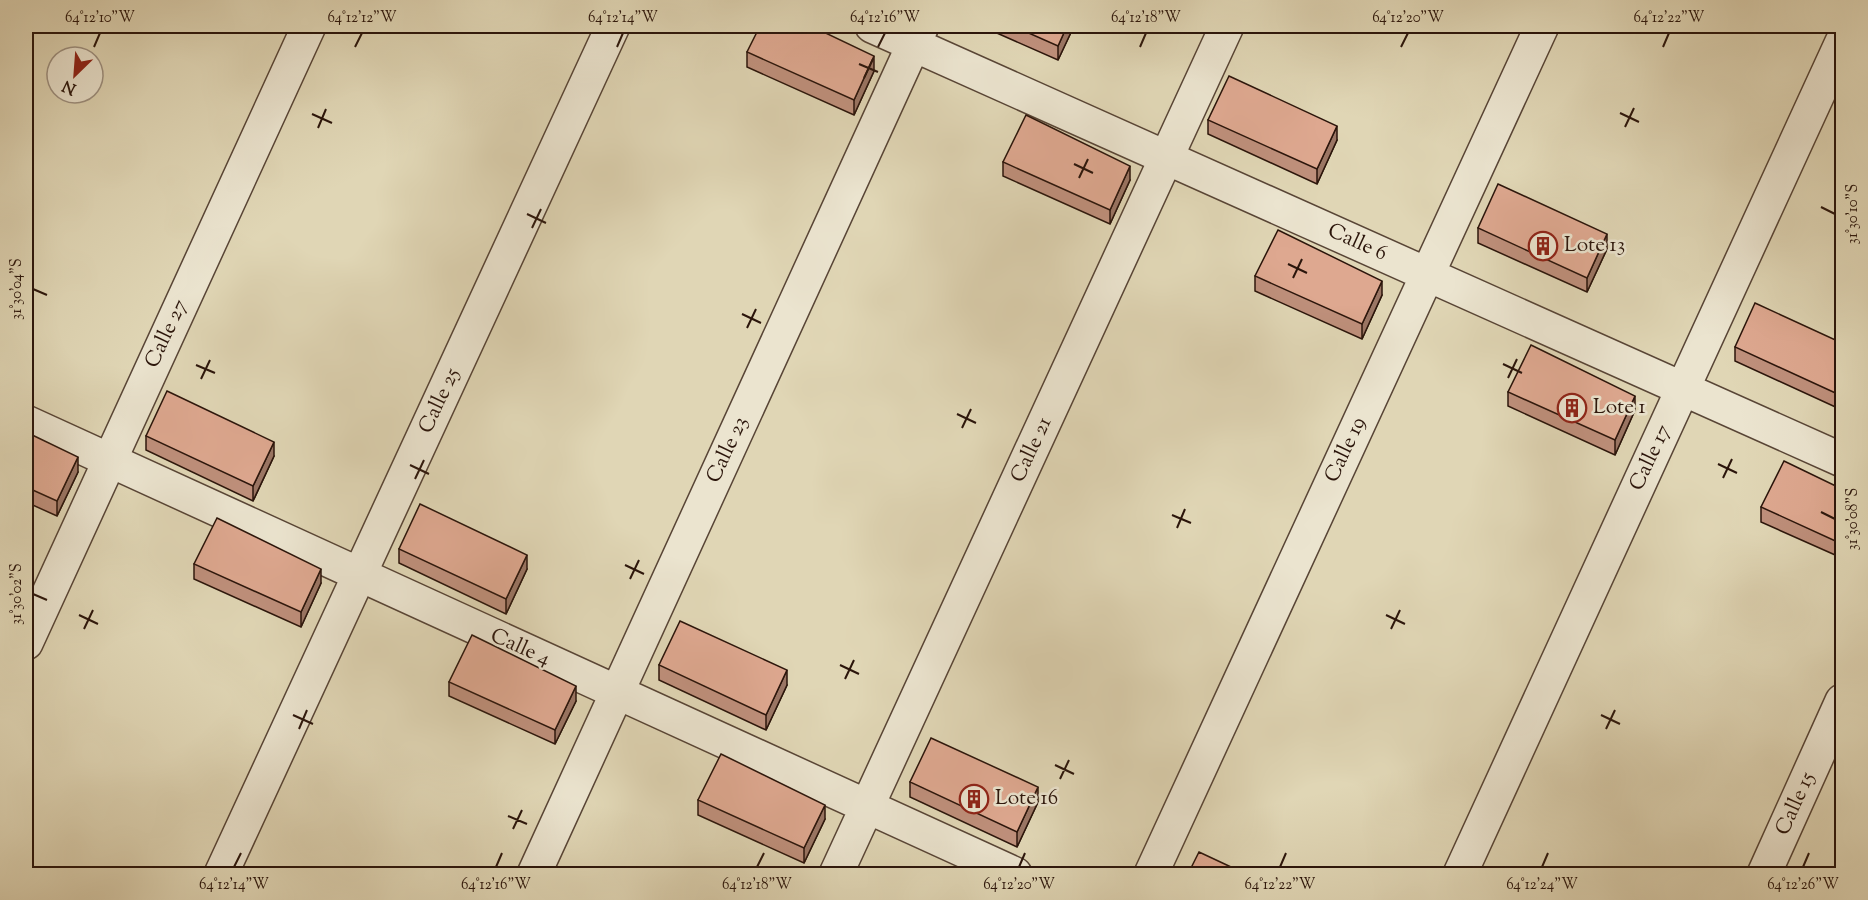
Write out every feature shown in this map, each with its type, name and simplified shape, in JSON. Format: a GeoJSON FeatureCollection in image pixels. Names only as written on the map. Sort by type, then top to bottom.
{"type":"FeatureCollection","features":[{"type":"Feature","properties":{"kind":"street","name":"Calle 27"},"geometry":{"type":"LineString","coordinates":[[26,643],[309,26]]}},
{"type":"Feature","properties":{"kind":"street","name":"Calle 25"},"geometry":{"type":"LineString","coordinates":[[221,874],[613,26]]}},
{"type":"Feature","properties":{"kind":"street","name":"Calle 6"},"geometry":{"type":"LineString","coordinates":[[872,26],[918,35],[1166,157],[1842,460]]}},
{"type":"Feature","properties":{"kind":"street","name":"Calle 21"},"geometry":{"type":"LineString","coordinates":[[836,874],[1227,26]]}},
{"type":"Feature","properties":{"kind":"street","name":"Calle 19"},"geometry":{"type":"LineString","coordinates":[[1151,874],[1542,26]]}},
{"type":"Feature","properties":{"kind":"street","name":"Calle 23"},"geometry":{"type":"LineString","coordinates":[[534,874],[918,35]]}},
{"type":"Feature","properties":{"kind":"street","name":"Calle 17"},"geometry":{"type":"LineString","coordinates":[[1460,874],[1842,42]]}},
{"type":"Feature","properties":{"kind":"street","name":"Calle 4"},"geometry":{"type":"LineString","coordinates":[[26,422],[1015,874]]}},
{"type":"Feature","properties":{"kind":"street","name":"Calle 15"},"geometry":{"type":"LineString","coordinates":[[1764,874],[1842,701]]}},
{"type":"Feature","properties":{"kind":"building"},"geometry":{"type":"Polygon","coordinates":[[[760,26],[811,26],[874,56],[854,100],[747,52],[760,26]]]}},
{"type":"Feature","properties":{"kind":"building"},"geometry":{"type":"Polygon","coordinates":[[[1013,26],[1067,26],[1058,46],[1013,26]]]}},
{"type":"Feature","properties":{"kind":"building"},"geometry":{"type":"Polygon","coordinates":[[[1229,76],[1337,126],[1317,169],[1208,120],[1229,76]]]}},
{"type":"Feature","properties":{"kind":"building"},"geometry":{"type":"Polygon","coordinates":[[[1026,115],[1130,166],[1110,210],[1003,162],[1026,115]]]}},
{"type":"Feature","properties":{"kind":"building","name":"Lote 13"},"geometry":{"type":"Polygon","coordinates":[[[1498,184],[1607,234],[1587,278],[1478,228],[1498,184]]]}},
{"type":"Feature","properties":{"kind":"building"},"geometry":{"type":"Polygon","coordinates":[[[1278,230],[1382,281],[1362,324],[1255,276],[1278,230]]]}},
{"type":"Feature","properties":{"kind":"building"},"geometry":{"type":"Polygon","coordinates":[[[1755,303],[1842,343],[1842,396],[1735,347],[1755,303]]]}},
{"type":"Feature","properties":{"kind":"building"},"geometry":{"type":"Polygon","coordinates":[[[26,326],[31,328],[26,341],[26,326]]]}},
{"type":"Feature","properties":{"kind":"building","name":"Lote 1"},"geometry":{"type":"Polygon","coordinates":[[[1531,345],[1635,396],[1615,440],[1508,392],[1531,345]]]}},
{"type":"Feature","properties":{"kind":"building"},"geometry":{"type":"Polygon","coordinates":[[[167,391],[274,442],[253,486],[146,436],[167,391]]]}},
{"type":"Feature","properties":{"kind":"building"},"geometry":{"type":"Polygon","coordinates":[[[26,432],[78,457],[57,501],[26,487],[26,432]]]}},
{"type":"Feature","properties":{"kind":"building"},"geometry":{"type":"Polygon","coordinates":[[[1784,461],[1842,489],[1842,544],[1761,507],[1784,461]]]}},
{"type":"Feature","properties":{"kind":"building"},"geometry":{"type":"Polygon","coordinates":[[[420,504],[527,555],[506,599],[399,549],[420,504]]]}},
{"type":"Feature","properties":{"kind":"building"},"geometry":{"type":"Polygon","coordinates":[[[217,518],[321,569],[301,612],[194,564],[217,518]]]}},
{"type":"Feature","properties":{"kind":"building"},"geometry":{"type":"Polygon","coordinates":[[[680,621],[787,670],[766,715],[659,665],[680,621]]]}},
{"type":"Feature","properties":{"kind":"building"},"geometry":{"type":"Polygon","coordinates":[[[472,635],[576,686],[555,730],[449,682],[472,635]]]}},
{"type":"Feature","properties":{"kind":"building","name":"Lote 16"},"geometry":{"type":"Polygon","coordinates":[[[931,738],[1038,787],[1017,832],[910,782],[931,738]]]}},
{"type":"Feature","properties":{"kind":"building"},"geometry":{"type":"Polygon","coordinates":[[[721,754],[825,805],[804,848],[698,800],[721,754]]]}},
{"type":"Feature","properties":{"kind":"building"},"geometry":{"type":"Polygon","coordinates":[[[1199,852],[1246,874],[1188,874],[1199,852]]]}},
{"type":"Feature","properties":{"kind":"building"},"geometry":{"type":"Polygon","coordinates":[[[981,869],[992,874],[978,874],[981,869]]]}},
{"type":"Feature","properties":{"kind":"place","name":"Lote 13"},"geometry":{"type":"Point","coordinates":[1543,246]}},
{"type":"Feature","properties":{"kind":"place","name":"Lote 1"},"geometry":{"type":"Point","coordinates":[1572,408]}},
{"type":"Feature","properties":{"kind":"place","name":"Lote 16"},"geometry":{"type":"Point","coordinates":[974,799]}}]}
